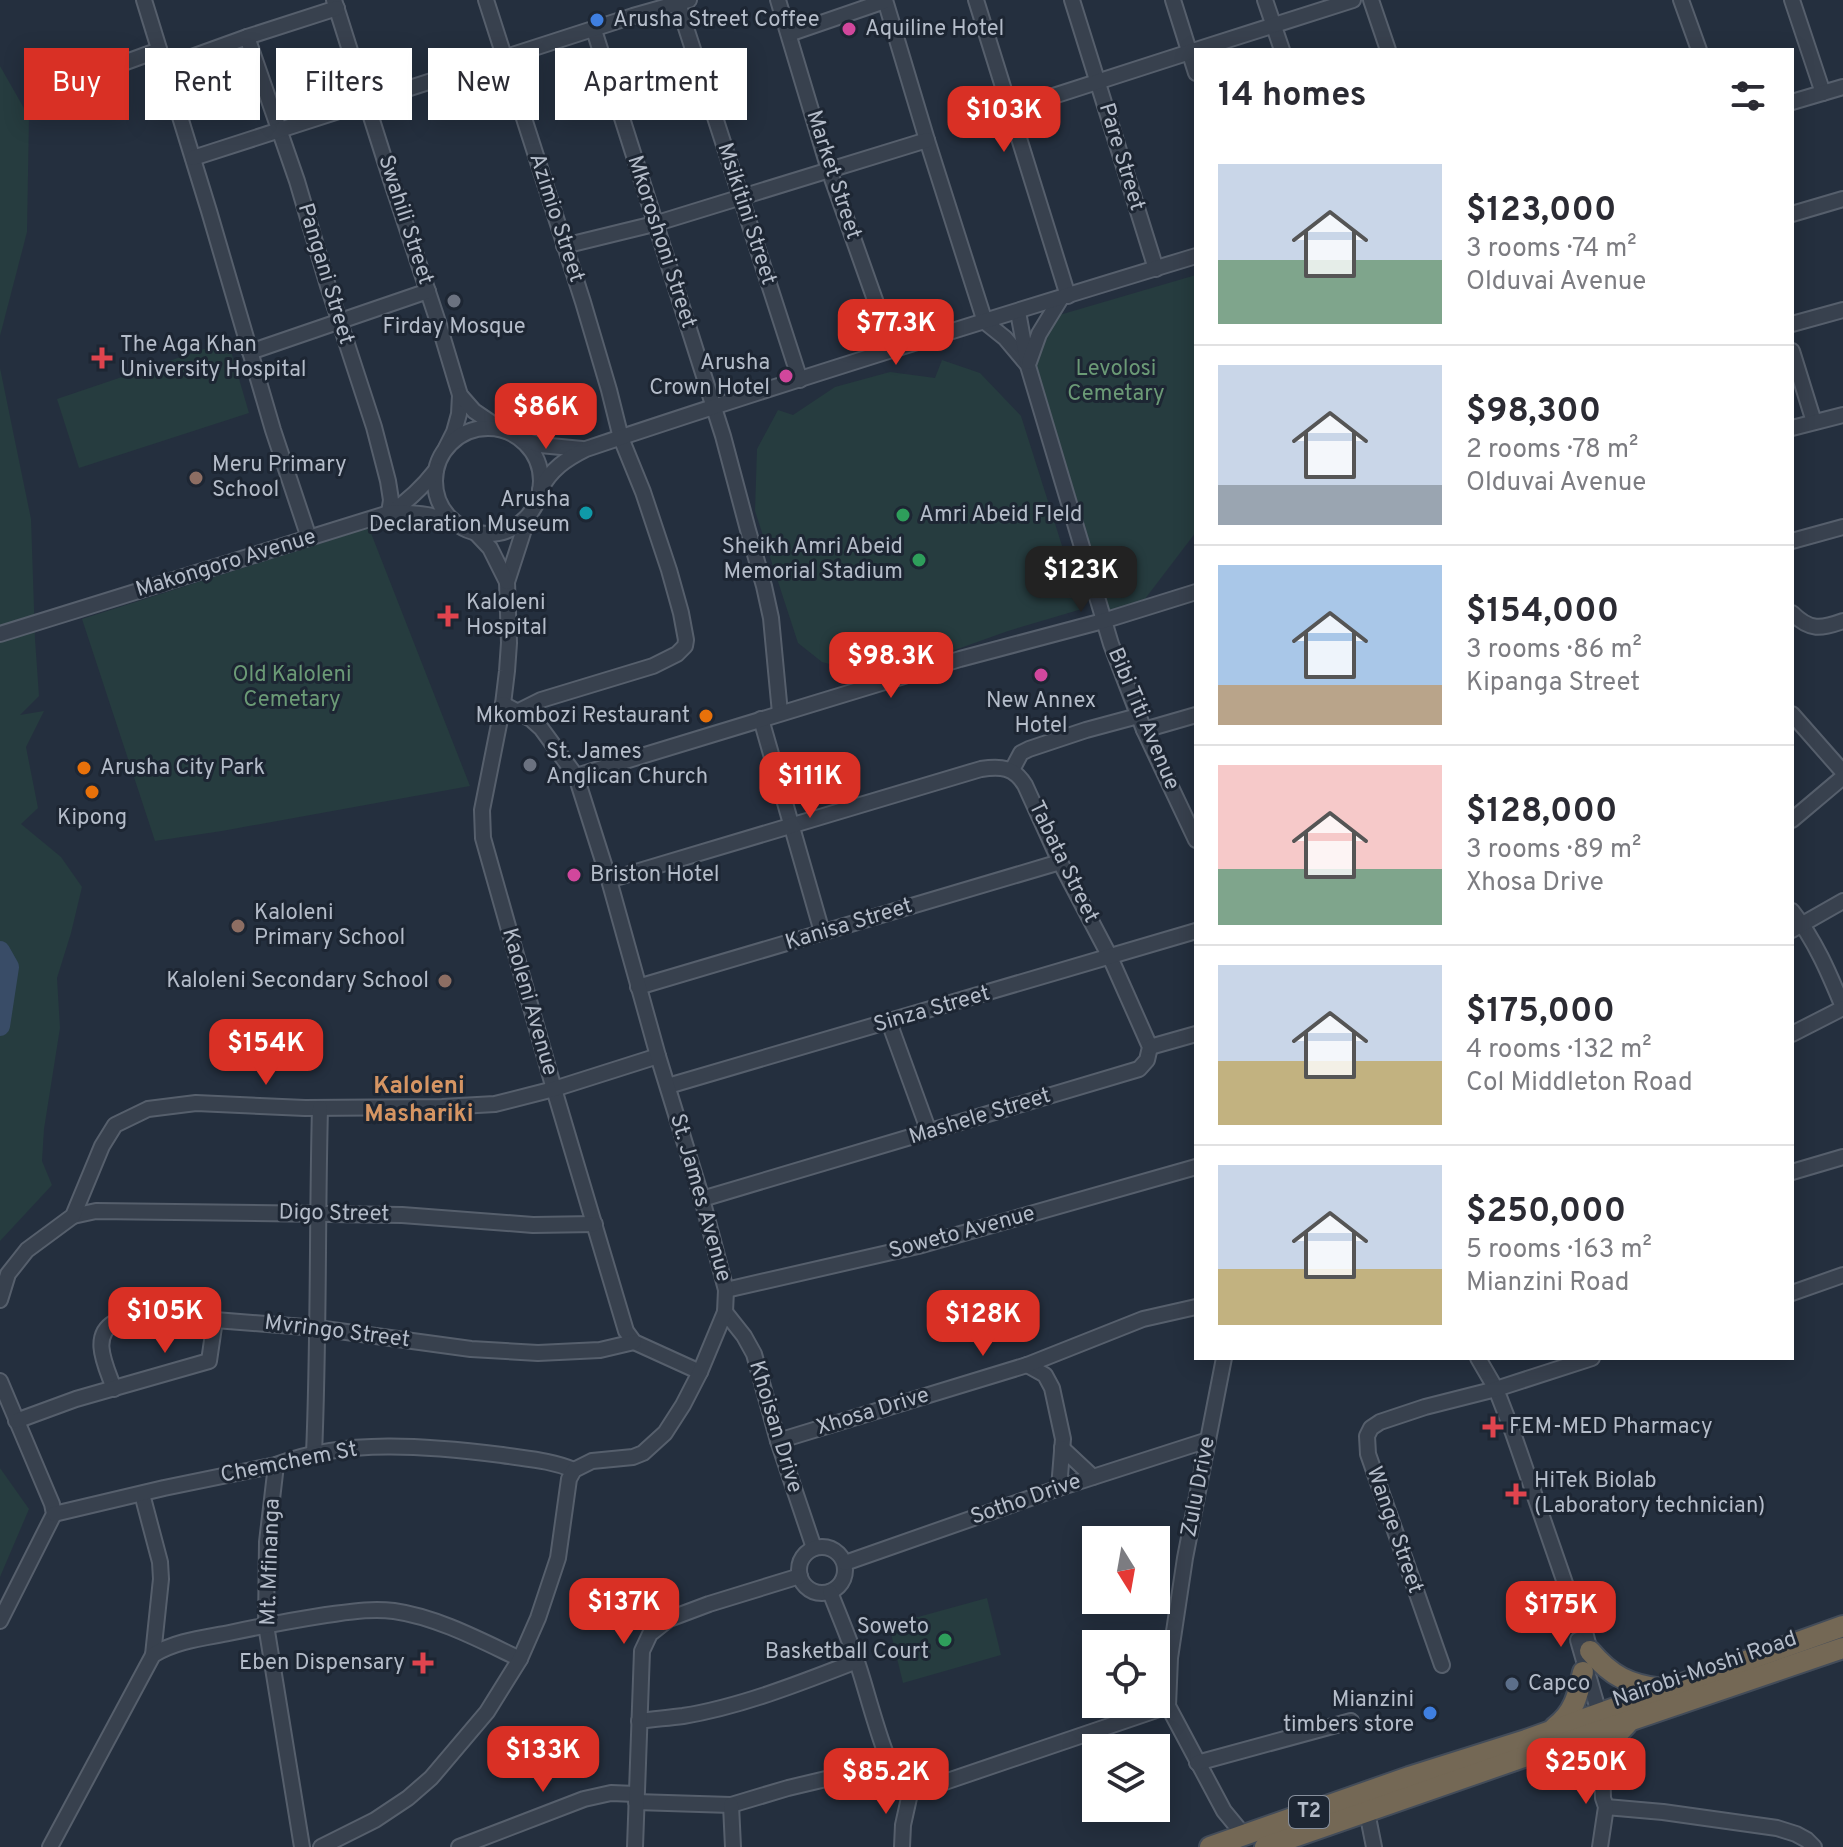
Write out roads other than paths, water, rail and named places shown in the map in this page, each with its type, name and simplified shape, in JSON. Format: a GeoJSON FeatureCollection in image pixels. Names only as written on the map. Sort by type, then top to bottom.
{"type":"FeatureCollection","features":[{"type":"Feature","properties":{"kind":"highway","name":"Nairobi-Moshi Road"},"geometry":{"type":"LineString","coordinates":[[1210,1847],[1597,1723],[1666,1689],[1843,1626]]}},
{"type":"Feature","properties":{"kind":"highway"},"geometry":{"type":"LineString","coordinates":[[1584,1645],[1603,1667],[1623,1680],[1666,1689]]}},
{"type":"Feature","properties":{"kind":"highway","name":"Nairobi-Moshi Road"},"geometry":{"type":"LineString","coordinates":[[1597,1723],[1630,1721],[1843,1648]]}},
{"type":"Feature","properties":{"kind":"highway"},"geometry":{"type":"LineString","coordinates":[[1583,1672],[1577,1699],[1559,1736],[1602,1767],[1612,1740],[1630,1721]]}},
{"type":"Feature","properties":{"kind":"highway","name":"Nairobi-Moshi Road"},"geometry":{"type":"LineString","coordinates":[[1265,1847],[1367,1812],[1559,1736]]}},
{"type":"Feature","properties":{"kind":"street"},"geometry":{"type":"LineString","coordinates":[[144,0],[158,48]]}},
{"type":"Feature","properties":{"kind":"street","name":"Azimio Street"},"geometry":{"type":"LineString","coordinates":[[486,0],[503,48]]}},
{"type":"Feature","properties":{"kind":"street","name":"Market Street"},"geometry":{"type":"LineString","coordinates":[[778,0],[829,170],[892,348]]}},
{"type":"Feature","properties":{"kind":"street"},"geometry":{"type":"LineString","coordinates":[[789,34],[885,0],[985,322],[1005,338],[1028,366]]}},
{"type":"Feature","properties":{"kind":"street"},"geometry":{"type":"LineString","coordinates":[[976,0],[1065,297]]}},
{"type":"Feature","properties":{"kind":"street","name":"Pare Street"},"geometry":{"type":"LineString","coordinates":[[1072,0],[1156,269]]}},
{"type":"Feature","properties":{"kind":"street"},"geometry":{"type":"LineString","coordinates":[[1010,110],[1194,51],[1173,0]]}},
{"type":"Feature","properties":{"kind":"street"},"geometry":{"type":"LineString","coordinates":[[1265,0],[1281,48]]}},
{"type":"Feature","properties":{"kind":"street"},"geometry":{"type":"LineString","coordinates":[[1203,48],[1353,0]]}},
{"type":"Feature","properties":{"kind":"street"},"geometry":{"type":"LineString","coordinates":[[1371,0],[1387,48]]}},
{"type":"Feature","properties":{"kind":"street"},"geometry":{"type":"LineString","coordinates":[[1681,0],[1698,48]]}},
{"type":"Feature","properties":{"kind":"street"},"geometry":{"type":"LineString","coordinates":[[1792,0],[1823,93]]}},
{"type":"Feature","properties":{"kind":"street"},"geometry":{"type":"LineString","coordinates":[[537,48],[684,2]]}},
{"type":"Feature","properties":{"kind":"street","name":"Msikitini Street"},"geometry":{"type":"LineString","coordinates":[[684,2],[740,196],[800,380]]}},
{"type":"Feature","properties":{"kind":"street"},"geometry":{"type":"LineString","coordinates":[[217,48],[335,4]]}},
{"type":"Feature","properties":{"kind":"street","name":"Swahili Street"},"geometry":{"type":"LineString","coordinates":[[335,4],[349,48]]}},
{"type":"Feature","properties":{"kind":"street","name":"Mkoroshoni Street"},"geometry":{"type":"LineString","coordinates":[[594,30],[723,436],[764,586],[771,618],[780,713]]}},
{"type":"Feature","properties":{"kind":"street","name":"Pangani Street"},"geometry":{"type":"LineString","coordinates":[[247,37],[297,181],[379,443],[391,500],[389,513]]}},
{"type":"Feature","properties":{"kind":"street"},"geometry":{"type":"LineString","coordinates":[[1794,101],[1843,87]]}},
{"type":"Feature","properties":{"kind":"street"},"geometry":{"type":"LineString","coordinates":[[181,120],[273,430],[309,538]]}},
{"type":"Feature","properties":{"kind":"street"},"geometry":{"type":"LineString","coordinates":[[193,158],[312,120]]}},
{"type":"Feature","properties":{"kind":"street","name":"Swahili Street"},"geometry":{"type":"LineString","coordinates":[[372,120],[460,395],[459,414],[446,448]]}},
{"type":"Feature","properties":{"kind":"street","name":"Azimio Street"},"geometry":{"type":"LineString","coordinates":[[519,711],[541,700],[653,666],[677,654],[685,646],[686,640],[669,570],[621,438],[525,120]]}},
{"type":"Feature","properties":{"kind":"street"},"geometry":{"type":"LineString","coordinates":[[564,246],[654,224],[927,140]]}},
{"type":"Feature","properties":{"kind":"street"},"geometry":{"type":"LineString","coordinates":[[1794,213],[1843,199]]}},
{"type":"Feature","properties":{"kind":"street"},"geometry":{"type":"LineString","coordinates":[[540,490],[548,476],[565,460],[586,449],[892,348],[1194,257]]}},
{"type":"Feature","properties":{"kind":"street"},"geometry":{"type":"LineString","coordinates":[[250,352],[428,291]]}},
{"type":"Feature","properties":{"kind":"street"},"geometry":{"type":"LineString","coordinates":[[1028,366],[1039,334],[1065,297]]}},
{"type":"Feature","properties":{"kind":"street"},"geometry":{"type":"LineString","coordinates":[[1794,323],[1843,310]]}},
{"type":"Feature","properties":{"kind":"street","name":"Bibi Titi Avenue"},"geometry":{"type":"LineString","coordinates":[[1018,312],[1028,366],[1103,621],[1141,723],[1194,836]]}},
{"type":"Feature","properties":{"kind":"street"},"geometry":{"type":"LineString","coordinates":[[1794,357],[1814,422]]}},
{"type":"Feature","properties":{"kind":"street","name":"Swahili Street"},"geometry":{"type":"LineString","coordinates":[[460,395],[490,423],[514,435]]}},
{"type":"Feature","properties":{"kind":"street"},"geometry":{"type":"LineString","coordinates":[[1794,427],[1843,415]]}},
{"type":"Feature","properties":{"kind":"street"},"geometry":{"type":"LineString","coordinates":[[514,435],[530,449],[537,461],[541,475],[535,507],[528,517],[509,529],[492,534],[475,532],[454,522],[444,511],[435,484],[440,459],[446,448],[459,437],[474,430],[491,428],[514,435],[551,447],[586,449]]}},
{"type":"Feature","properties":{"kind":"street"},"geometry":{"type":"LineString","coordinates":[[389,513],[423,487],[436,470]]}},
{"type":"Feature","properties":{"kind":"street","name":"Makongoro Avenue"},"geometry":{"type":"LineString","coordinates":[[0,634],[389,513],[433,515],[454,522]]}},
{"type":"Feature","properties":{"kind":"street","name":"Kaoleni Avenue"},"geometry":{"type":"LineString","coordinates":[[528,517],[507,582],[509,643],[503,704],[482,810],[483,838],[626,1331],[634,1342]]}},
{"type":"Feature","properties":{"kind":"street"},"geometry":{"type":"LineString","coordinates":[[1794,540],[1843,527]]}},
{"type":"Feature","properties":{"kind":"street","name":"Kaoleni Avenue"},"geometry":{"type":"LineString","coordinates":[[475,532],[490,548],[507,582]]}},
{"type":"Feature","properties":{"kind":"street"},"geometry":{"type":"LineString","coordinates":[[576,776],[960,659],[1103,621],[1194,593]]}},
{"type":"Feature","properties":{"kind":"street"},"geometry":{"type":"LineString","coordinates":[[1794,615],[1808,626],[1824,628],[1843,621]]}},
{"type":"Feature","properties":{"kind":"street","name":"St. James Avenue"},"geometry":{"type":"LineString","coordinates":[[503,704],[519,711],[541,728],[576,776],[609,880],[726,1290],[725,1312],[700,1372],[665,1433],[652,1446],[633,1457],[592,1461],[574,1470]]}},
{"type":"Feature","properties":{"kind":"street"},"geometry":{"type":"LineString","coordinates":[[609,880],[981,769],[998,766],[1012,770],[1021,753],[1086,730],[1194,715]]}},
{"type":"Feature","properties":{"kind":"street"},"geometry":{"type":"LineString","coordinates":[[1794,716],[1843,774],[1794,818]]}},
{"type":"Feature","properties":{"kind":"street"},"geometry":{"type":"LineString","coordinates":[[761,719],[822,932]]}},
{"type":"Feature","properties":{"kind":"street","name":"Tabata Street"},"geometry":{"type":"LineString","coordinates":[[1012,770],[1025,785],[1060,862],[1110,957]]}},
{"type":"Feature","properties":{"kind":"street","name":"Kanisa Street"},"geometry":{"type":"LineString","coordinates":[[638,987],[1060,862]]}},
{"type":"Feature","properties":{"kind":"street"},"geometry":{"type":"LineString","coordinates":[[1794,1033],[1843,1007],[1825,964],[1797,927],[1843,901]]}},
{"type":"Feature","properties":{"kind":"street","name":"Sinza Street"},"geometry":{"type":"LineString","coordinates":[[668,1086],[1194,932]]}},
{"type":"Feature","properties":{"kind":"street"},"geometry":{"type":"LineString","coordinates":[[1110,957],[1150,1047],[1194,1035]]}},
{"type":"Feature","properties":{"kind":"street"},"geometry":{"type":"LineString","coordinates":[[889,1022],[929,1132]]}},
{"type":"Feature","properties":{"kind":"street","name":"Mashele Street"},"geometry":{"type":"LineString","coordinates":[[702,1199],[1139,1069],[1147,1060],[1150,1047]]}},
{"type":"Feature","properties":{"kind":"street"},"geometry":{"type":"LineString","coordinates":[[0,1300],[8,1274],[27,1250],[73,1216],[102,1146],[115,1125],[148,1109],[196,1103],[320,1108],[495,1104],[658,1056]]}},
{"type":"Feature","properties":{"kind":"street"},"geometry":{"type":"LineString","coordinates":[[314,1454],[320,1108]]}},
{"type":"Feature","properties":{"kind":"street"},"geometry":{"type":"LineString","coordinates":[[1794,1171],[1843,1157]]}},
{"type":"Feature","properties":{"kind":"street","name":"Soweto Avenue"},"geometry":{"type":"LineString","coordinates":[[726,1290],[918,1246],[1194,1168]]}},
{"type":"Feature","properties":{"kind":"street","name":"Digo Street"},"geometry":{"type":"LineString","coordinates":[[73,1216],[96,1211],[402,1215],[533,1225],[595,1224]]}},
{"type":"Feature","properties":{"kind":"street"},"geometry":{"type":"LineString","coordinates":[[1794,1292],[1843,1275]]}},
{"type":"Feature","properties":{"kind":"street","name":"Xhosa Drive"},"geometry":{"type":"LineString","coordinates":[[778,1441],[1027,1365],[1143,1319],[1194,1307]]}},
{"type":"Feature","properties":{"kind":"street","name":"Khoisan Drive"},"geometry":{"type":"LineString","coordinates":[[725,1312],[754,1354],[778,1441],[814,1548]]}},
{"type":"Feature","properties":{"kind":"street"},"geometry":{"type":"LineString","coordinates":[[16,1421],[76,1399],[209,1361],[215,1320]]}},
{"type":"Feature","properties":{"kind":"street","name":"Mvringo Street"},"geometry":{"type":"LineString","coordinates":[[114,1389],[101,1352],[102,1333],[115,1322],[215,1320],[317,1328],[471,1349],[538,1353],[600,1350],[634,1342]]}},
{"type":"Feature","properties":{"kind":"street"},"geometry":{"type":"LineString","coordinates":[[634,1342],[700,1372]]}},
{"type":"Feature","properties":{"kind":"street","name":"Zulu Drive"},"geometry":{"type":"LineString","coordinates":[[1170,1658],[1224,1360]]}},
{"type":"Feature","properties":{"kind":"street"},"geometry":{"type":"LineString","coordinates":[[1479,1360],[1496,1389],[1525,1463],[1574,1609],[1584,1628],[1583,1672],[1597,1723]]}},
{"type":"Feature","properties":{"kind":"street"},"geometry":{"type":"LineString","coordinates":[[1496,1389],[1586,1360]]}},
{"type":"Feature","properties":{"kind":"street"},"geometry":{"type":"LineString","coordinates":[[1027,1365],[1045,1375],[1052,1388],[1063,1439],[1059,1488]]}},
{"type":"Feature","properties":{"kind":"street"},"geometry":{"type":"LineString","coordinates":[[0,1381],[54,1514],[0,1621]]}},
{"type":"Feature","properties":{"kind":"street","name":"Wange Street"},"geometry":{"type":"LineString","coordinates":[[1442,1665],[1368,1454],[1367,1436],[1371,1428],[1380,1422],[1437,1403],[1496,1389]]}},
{"type":"Feature","properties":{"kind":"street","name":"Sotho Drive"},"geometry":{"type":"LineString","coordinates":[[845,1563],[1208,1440]]}},
{"type":"Feature","properties":{"kind":"street","name":"Chemchem St"},"geometry":{"type":"LineString","coordinates":[[54,1514],[344,1448],[460,1450],[556,1463],[574,1470]]}},
{"type":"Feature","properties":{"kind":"street"},"geometry":{"type":"LineString","coordinates":[[1062,1448],[1093,1477]]}},
{"type":"Feature","properties":{"kind":"street","name":"Mt. Mfinanga"},"geometry":{"type":"LineString","coordinates":[[276,1465],[267,1542],[266,1625],[302,1847]]}},
{"type":"Feature","properties":{"kind":"street"},"geometry":{"type":"LineString","coordinates":[[321,1847],[375,1820],[408,1798],[431,1778],[487,1712],[520,1659],[538,1618],[558,1558],[569,1479],[574,1470]]}},
{"type":"Feature","properties":{"kind":"street"},"geometry":{"type":"LineString","coordinates":[[50,1847],[157,1652],[160,1562],[142,1494]]}},
{"type":"Feature","properties":{"kind":"street"},"geometry":{"type":"LineString","coordinates":[[829,1547],[842,1556],[845,1563],[844,1579],[830,1592],[811,1590],[800,1576],[803,1557],[814,1548],[829,1547]]}},
{"type":"Feature","properties":{"kind":"street"},"geometry":{"type":"LineString","coordinates":[[635,1847],[642,1651],[650,1634],[669,1619],[800,1576]]}},
{"type":"Feature","properties":{"kind":"street"},"geometry":{"type":"LineString","coordinates":[[830,1592],[857,1661],[889,1764],[903,1786],[911,1789],[933,1786],[1133,1718]]}},
{"type":"Feature","properties":{"kind":"street"},"geometry":{"type":"LineString","coordinates":[[157,1652],[177,1644],[266,1625],[363,1610],[394,1611],[433,1621],[520,1659]]}},
{"type":"Feature","properties":{"kind":"street"},"geometry":{"type":"LineString","coordinates":[[1584,1645],[1606,1807],[1600,1847]]}},
{"type":"Feature","properties":{"kind":"street"},"geometry":{"type":"LineString","coordinates":[[639,1721],[715,1709],[791,1686],[857,1661]]}},
{"type":"Feature","properties":{"kind":"street","name":"Zulu Drive"},"geometry":{"type":"LineString","coordinates":[[1170,1710],[1224,1811],[1243,1834]]}},
{"type":"Feature","properties":{"kind":"street"},"geometry":{"type":"LineString","coordinates":[[1197,1763],[1351,1721]]}},
{"type":"Feature","properties":{"kind":"street"},"geometry":{"type":"LineString","coordinates":[[459,1847],[584,1799],[611,1793],[636,1798],[731,1805],[889,1764]]}},
{"type":"Feature","properties":{"kind":"street"},"geometry":{"type":"LineString","coordinates":[[902,1847],[911,1789]]}},
{"type":"Feature","properties":{"kind":"street"},"geometry":{"type":"LineString","coordinates":[[731,1805],[733,1847]]}},
{"type":"Feature","properties":{"kind":"street"},"geometry":{"type":"LineString","coordinates":[[1606,1807],[1777,1828],[1796,1834],[1814,1847]]}},
{"type":"Feature","properties":{"kind":"street"},"geometry":{"type":"LineString","coordinates":[[1367,1812],[1374,1847]]}},
{"type":"Feature","properties":{"kind":"waterway"},"geometry":{"type":"LineString","coordinates":[[0,951],[9,967],[0,1026]]}},
{"type":"Feature","properties":{"kind":"place","name":"Arusha Street Coffee"},"geometry":{"type":"Point","coordinates":[597,20]}},
{"type":"Feature","properties":{"kind":"place","name":"Aquiline Hotel"},"geometry":{"type":"Point","coordinates":[849,29]}},
{"type":"Feature","properties":{"kind":"place","name":"Firday Mosque"},"geometry":{"type":"Point","coordinates":[454,301]}},
{"type":"Feature","properties":{"kind":"place","name":"The Aga Khan University Hospital"},"geometry":{"type":"Point","coordinates":[102,358]}},
{"type":"Feature","properties":{"kind":"place","name":"Arusha Crown Hotel"},"geometry":{"type":"Point","coordinates":[786,376]}},
{"type":"Feature","properties":{"kind":"place","name":"Meru Primary School"},"geometry":{"type":"Point","coordinates":[196,478]}},
{"type":"Feature","properties":{"kind":"place","name":"Arusha Declaration Museum"},"geometry":{"type":"Point","coordinates":[586,513]}},
{"type":"Feature","properties":{"kind":"place","name":"Amri Abeid FIeld"},"geometry":{"type":"Point","coordinates":[903,515]}},
{"type":"Feature","properties":{"kind":"place","name":"Sheikh Amri Abeid Memorial Stadium"},"geometry":{"type":"Point","coordinates":[919,560]}},
{"type":"Feature","properties":{"kind":"place","name":"Kaloleni Hospital"},"geometry":{"type":"Point","coordinates":[448,616]}},
{"type":"Feature","properties":{"kind":"place","name":"New Annex Hotel"},"geometry":{"type":"Point","coordinates":[1041,675]}},
{"type":"Feature","properties":{"kind":"place","name":"Mkombozi Restaurant"},"geometry":{"type":"Point","coordinates":[706,716]}},
{"type":"Feature","properties":{"kind":"place","name":"St. James Anglican Church"},"geometry":{"type":"Point","coordinates":[530,765]}},
{"type":"Feature","properties":{"kind":"place","name":"Arusha City Park"},"geometry":{"type":"Point","coordinates":[84,768]}},
{"type":"Feature","properties":{"kind":"place","name":"Kipong"},"geometry":{"type":"Point","coordinates":[92,792]}},
{"type":"Feature","properties":{"kind":"place","name":"Briston Hotel"},"geometry":{"type":"Point","coordinates":[574,875]}},
{"type":"Feature","properties":{"kind":"place","name":"Kaloleni Primary School"},"geometry":{"type":"Point","coordinates":[238,926]}},
{"type":"Feature","properties":{"kind":"place","name":"Kaloleni Secondary School"},"geometry":{"type":"Point","coordinates":[445,981]}},
{"type":"Feature","properties":{"kind":"place","name":"FEM-MED Pharmacy"},"geometry":{"type":"Point","coordinates":[1493,1427]}},
{"type":"Feature","properties":{"kind":"place","name":"HiTek Biolab (Laboratory technician)"},"geometry":{"type":"Point","coordinates":[1516,1494]}},
{"type":"Feature","properties":{"kind":"place","name":"Soweto Basketball Court"},"geometry":{"type":"Point","coordinates":[945,1640]}},
{"type":"Feature","properties":{"kind":"place","name":"Eben Dispensary"},"geometry":{"type":"Point","coordinates":[423,1663]}},
{"type":"Feature","properties":{"kind":"place","name":"Capco"},"geometry":{"type":"Point","coordinates":[1512,1684]}},
{"type":"Feature","properties":{"kind":"place","name":"Mianzini timbers store"},"geometry":{"type":"Point","coordinates":[1430,1713]}},
{"type":"Feature","properties":{"kind":"district","name":"Kaloleni Mashariki"},"geometry":{"type":"Point","coordinates":[419,1101]}},
{"type":"Feature","properties":{"kind":"park label","name":"Levolosi Cemetary"},"geometry":{"type":"Point","coordinates":[1116,382]}},
{"type":"Feature","properties":{"kind":"park label","name":"Old Kaloleni Cemetary"},"geometry":{"type":"Point","coordinates":[292,688]}}]}
